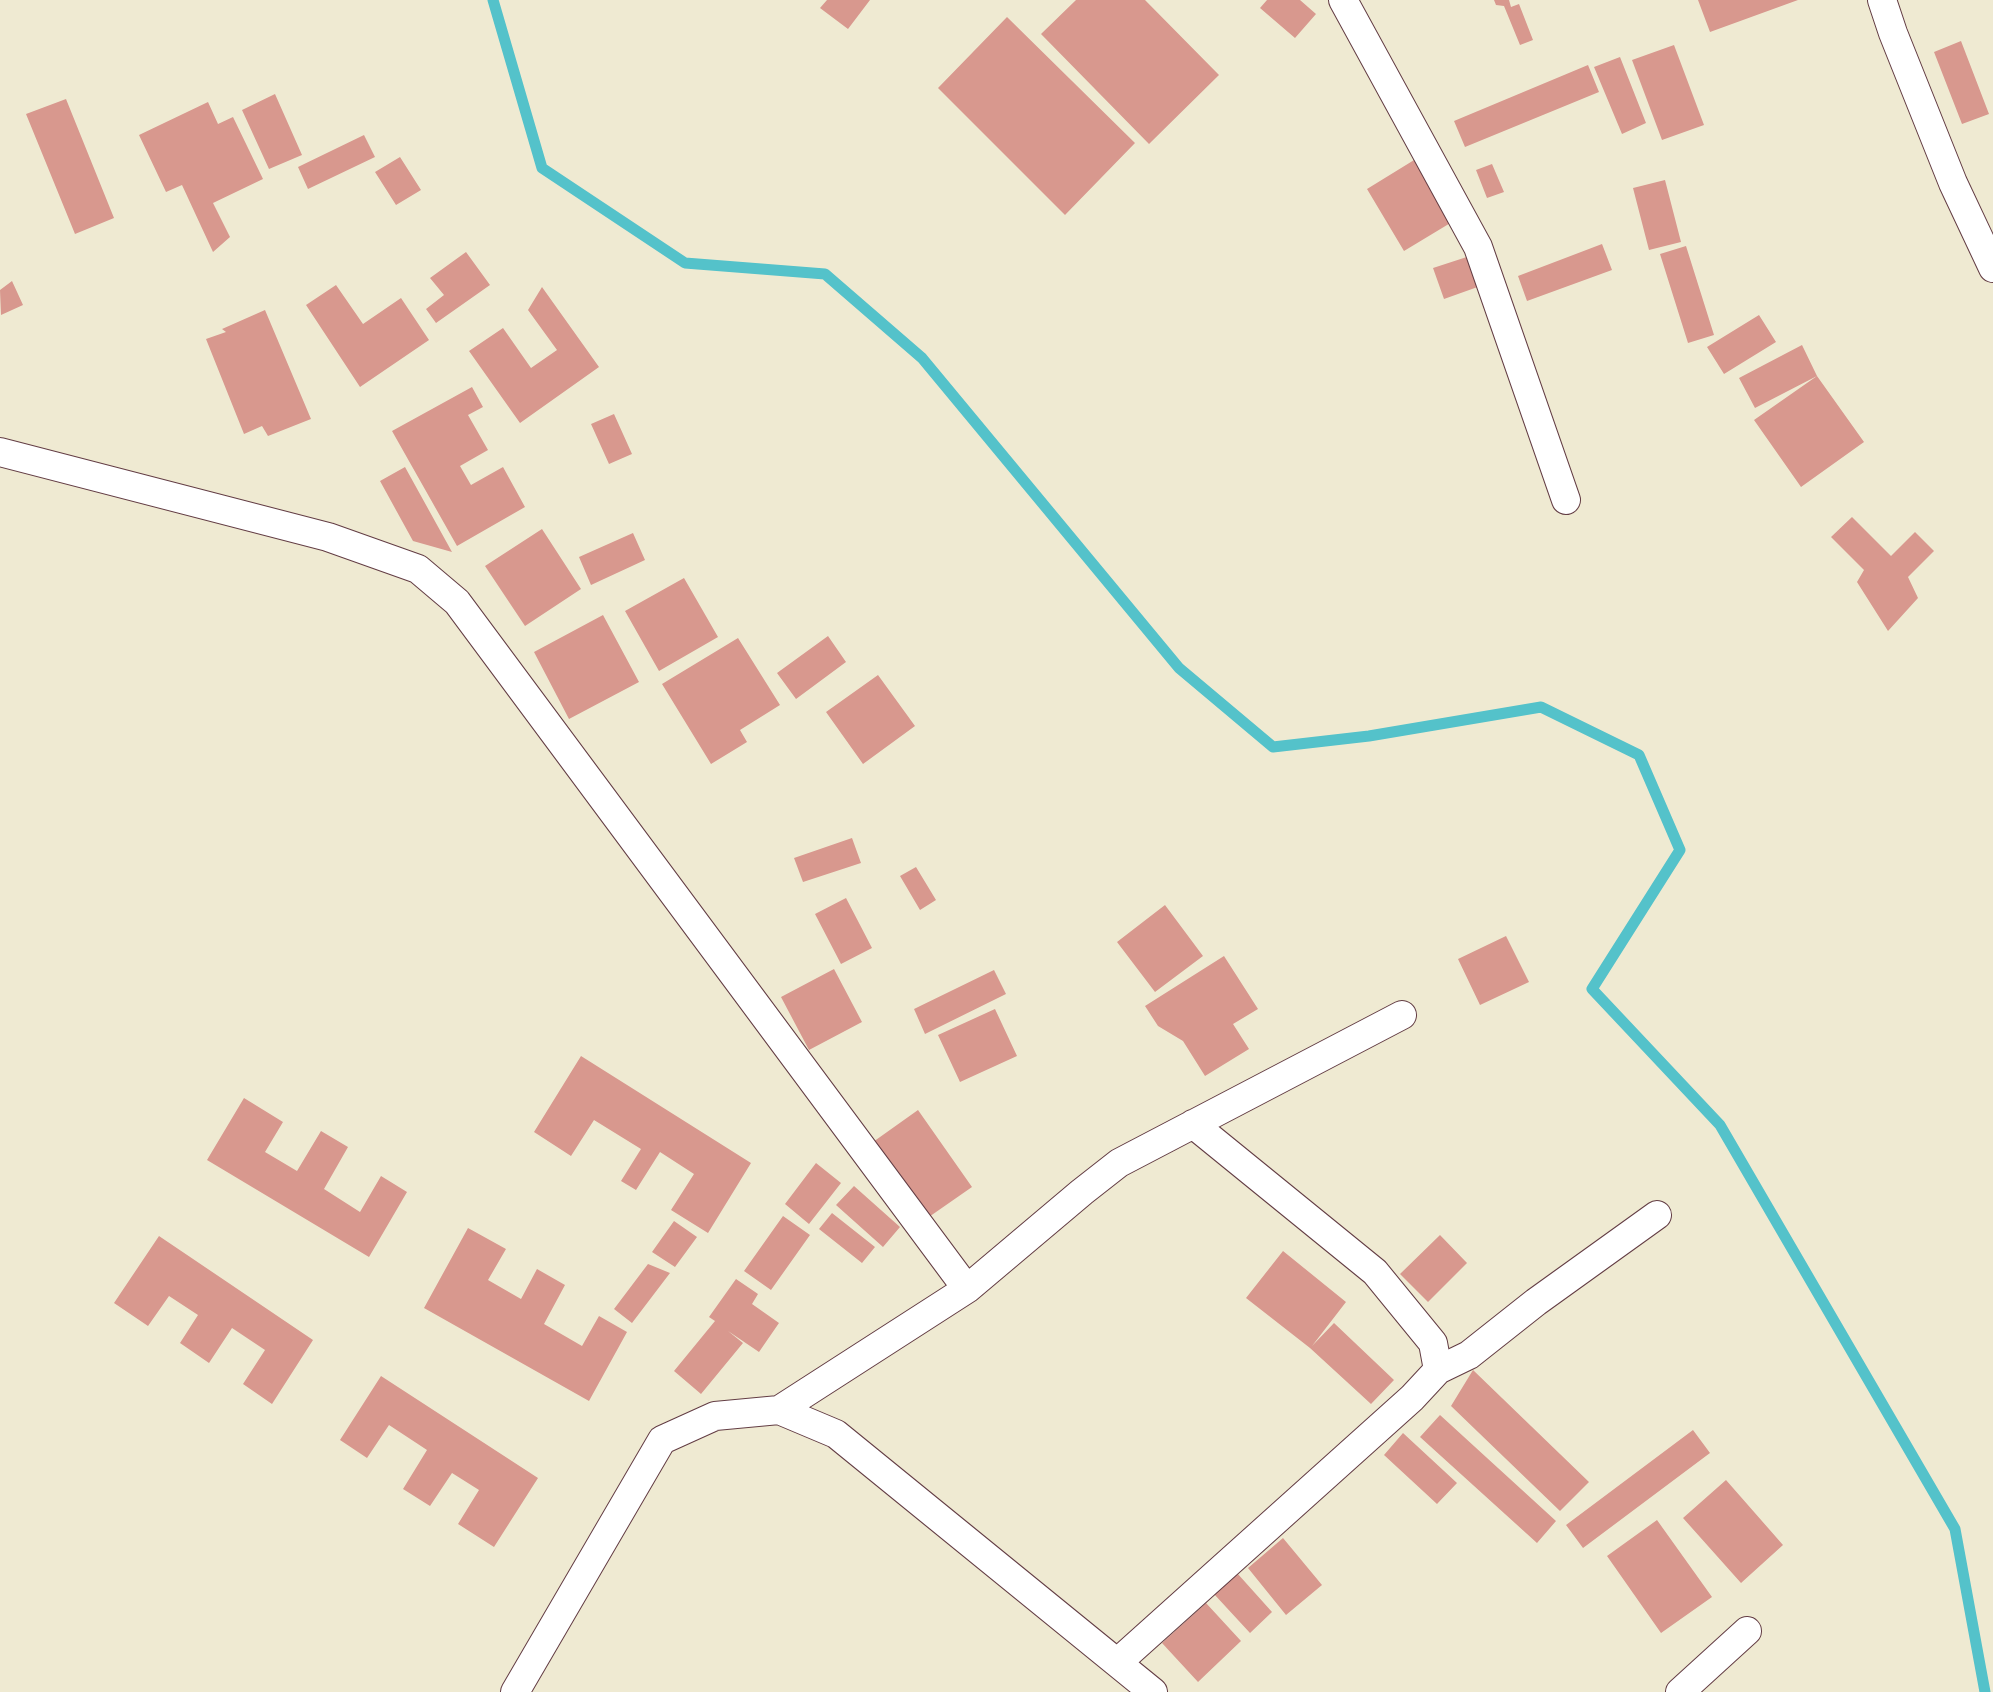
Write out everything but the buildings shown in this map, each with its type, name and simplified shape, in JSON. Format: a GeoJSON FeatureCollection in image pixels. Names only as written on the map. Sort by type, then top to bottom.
{"type":"FeatureCollection","features":[{"type":"Feature","properties":{"kind":"street"},"geometry":{"type":"LineString","coordinates":[[1343,0],[1478,247],[1566,500]]}},
{"type":"Feature","properties":{"kind":"street"},"geometry":{"type":"LineString","coordinates":[[1882,0],[1893,33],[1953,182],[1993,268]]}},
{"type":"Feature","properties":{"kind":"street"},"geometry":{"type":"LineString","coordinates":[[0,452],[328,537],[418,569],[457,602],[967,1289]]}},
{"type":"Feature","properties":{"kind":"street"},"geometry":{"type":"LineString","coordinates":[[515,1692],[662,1440],[714,1416],[779,1410],[967,1289],[1119,1163],[1402,1015]]}},
{"type":"Feature","properties":{"kind":"street"},"geometry":{"type":"LineString","coordinates":[[1193,1124],[1375,1272],[1433,1343],[1438,1370]]}},
{"type":"Feature","properties":{"kind":"street"},"geometry":{"type":"LineString","coordinates":[[1118,1662],[1412,1398],[1438,1370],[1469,1355],[1536,1302],[1657,1215]]}},
{"type":"Feature","properties":{"kind":"street"},"geometry":{"type":"LineString","coordinates":[[779,1410],[836,1434],[1118,1662],[1152,1692]]}},
{"type":"Feature","properties":{"kind":"street"},"geometry":{"type":"LineString","coordinates":[[1680,1692],[1747,1631]]}},
{"type":"Feature","properties":{"kind":"waterway"},"geometry":{"type":"LineString","coordinates":[[493,0],[542,168],[685,263],[825,274],[922,358],[1179,668],[1273,747],[1369,736],[1541,707],[1639,755],[1680,850],[1592,989],[1720,1125],[1955,1529],[1985,1692]]}}]}
